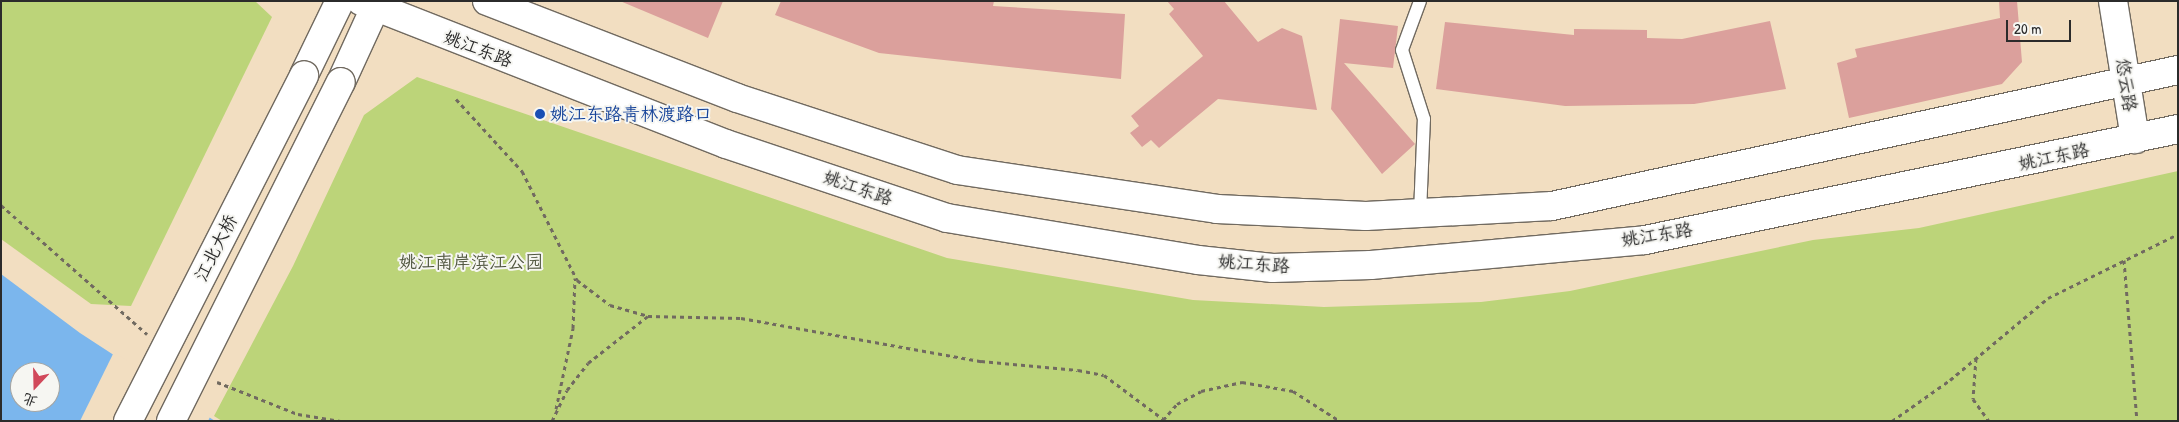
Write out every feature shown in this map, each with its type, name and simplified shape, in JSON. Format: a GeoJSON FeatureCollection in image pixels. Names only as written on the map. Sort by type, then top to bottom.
{"type":"FeatureCollection","features":[{"type":"Feature","properties":{"kind":"main road","name":"江北大桥"},"geometry":{"type":"LineString","coordinates":[[128,421],[340,1]]}},
{"type":"Feature","properties":{"kind":"main road"},"geometry":{"type":"LineString","coordinates":[[488,1],[737,98],[956,170],[1217,209],[1366,216],[1552,206],[2178,70]]}},
{"type":"Feature","properties":{"kind":"main road","name":"悠云路"},"geometry":{"type":"LineString","coordinates":[[2113,1],[2136,139]]}},
{"type":"Feature","properties":{"kind":"main road","name":"江北大桥"},"geometry":{"type":"LineString","coordinates":[[171,421],[341,82],[371,4]]}},
{"type":"Feature","properties":{"kind":"main road","name":"姚江东路"},"geometry":{"type":"LineString","coordinates":[[371,4],[726,144],[946,218],[1198,260],[1273,268],[1372,265],[1645,240],[2178,129]]}},
{"type":"Feature","properties":{"kind":"lane"},"geometry":{"type":"LineString","coordinates":[[1420,1],[1402,50],[1424,119],[1420,213]]}},
{"type":"Feature","properties":{"kind":"path"},"geometry":{"type":"LineString","coordinates":[[456,99],[522,171],[574,274],[592,294],[610,305],[648,316],[741,318],[981,361],[1078,370],[1104,375],[1162,420],[1177,404],[1201,391],[1242,382],[1293,391],[1340,421]]}},
{"type":"Feature","properties":{"kind":"path"},"geometry":{"type":"LineString","coordinates":[[1892,421],[1977,357],[2048,298],[2178,234]]}},
{"type":"Feature","properties":{"kind":"path"},"geometry":{"type":"LineString","coordinates":[[2124,260],[2137,421]]}},
{"type":"Feature","properties":{"kind":"path"},"geometry":{"type":"LineString","coordinates":[[555,415],[573,328],[574,274]]}},
{"type":"Feature","properties":{"kind":"path"},"geometry":{"type":"LineString","coordinates":[[552,421],[588,363],[648,316]]}},
{"type":"Feature","properties":{"kind":"path"},"geometry":{"type":"LineString","coordinates":[[1977,357],[1973,399],[1989,421]]}},
{"type":"Feature","properties":{"kind":"green space"},"geometry":{"type":"Polygon","coordinates":[[[1,1],[255,1],[272,17],[131,306],[91,304],[1,239],[1,1]]]}},
{"type":"Feature","properties":{"kind":"green space","name":"姚江南岸滨江公园"},"geometry":{"type":"Polygon","coordinates":[[[417,77],[947,258],[1193,300],[1324,307],[1481,302],[1570,291],[1813,240],[1919,228],[2178,171],[2178,421],[222,421],[214,416],[293,266],[364,115],[417,77]]]}},
{"type":"Feature","properties":{"kind":"water"},"geometry":{"type":"Polygon","coordinates":[[[1,274],[80,333],[215,421],[1,421],[1,274]]]}},
{"type":"Feature","properties":{"kind":"pier"},"geometry":{"type":"Polygon","coordinates":[[[114,352],[211,415],[208,421],[80,421],[114,352]]]}},
{"type":"Feature","properties":{"kind":"building"},"geometry":{"type":"Polygon","coordinates":[[[620,1],[723,1],[708,38],[620,1]]]}},
{"type":"Feature","properties":{"kind":"building"},"geometry":{"type":"Polygon","coordinates":[[[781,1],[994,1],[993,6],[1125,14],[1121,79],[879,53],[775,15],[781,1]]]}},
{"type":"Feature","properties":{"kind":"building"},"geometry":{"type":"Polygon","coordinates":[[[1167,1],[1224,1],[1258,42],[1282,28],[1302,36],[1317,110],[1218,99],[1159,148],[1151,140],[1142,147],[1130,133],[1139,126],[1131,116],[1203,56],[1169,14],[1174,9],[1167,1]]]}},
{"type":"Feature","properties":{"kind":"building"},"geometry":{"type":"Polygon","coordinates":[[[1999,1],[2017,1],[2022,62],[2002,84],[1849,118],[1837,63],[1857,57],[1855,49],[2000,18],[1999,1]]]}},
{"type":"Feature","properties":{"kind":"building"},"geometry":{"type":"Polygon","coordinates":[[[1340,19],[1398,26],[1393,68],[1344,63],[1415,144],[1382,174],[1331,109],[1340,19]]]}},
{"type":"Feature","properties":{"kind":"building"},"geometry":{"type":"Polygon","coordinates":[[[1770,21],[1786,89],[1694,104],[1565,106],[1436,89],[1445,22],[1574,35],[1574,29],[1647,30],[1647,38],[1682,39],[1770,21]]]}},
{"type":"Feature","properties":{"kind":"place","name":"姚江东路青林渡路口"},"geometry":{"type":"Point","coordinates":[540,114]}}]}
